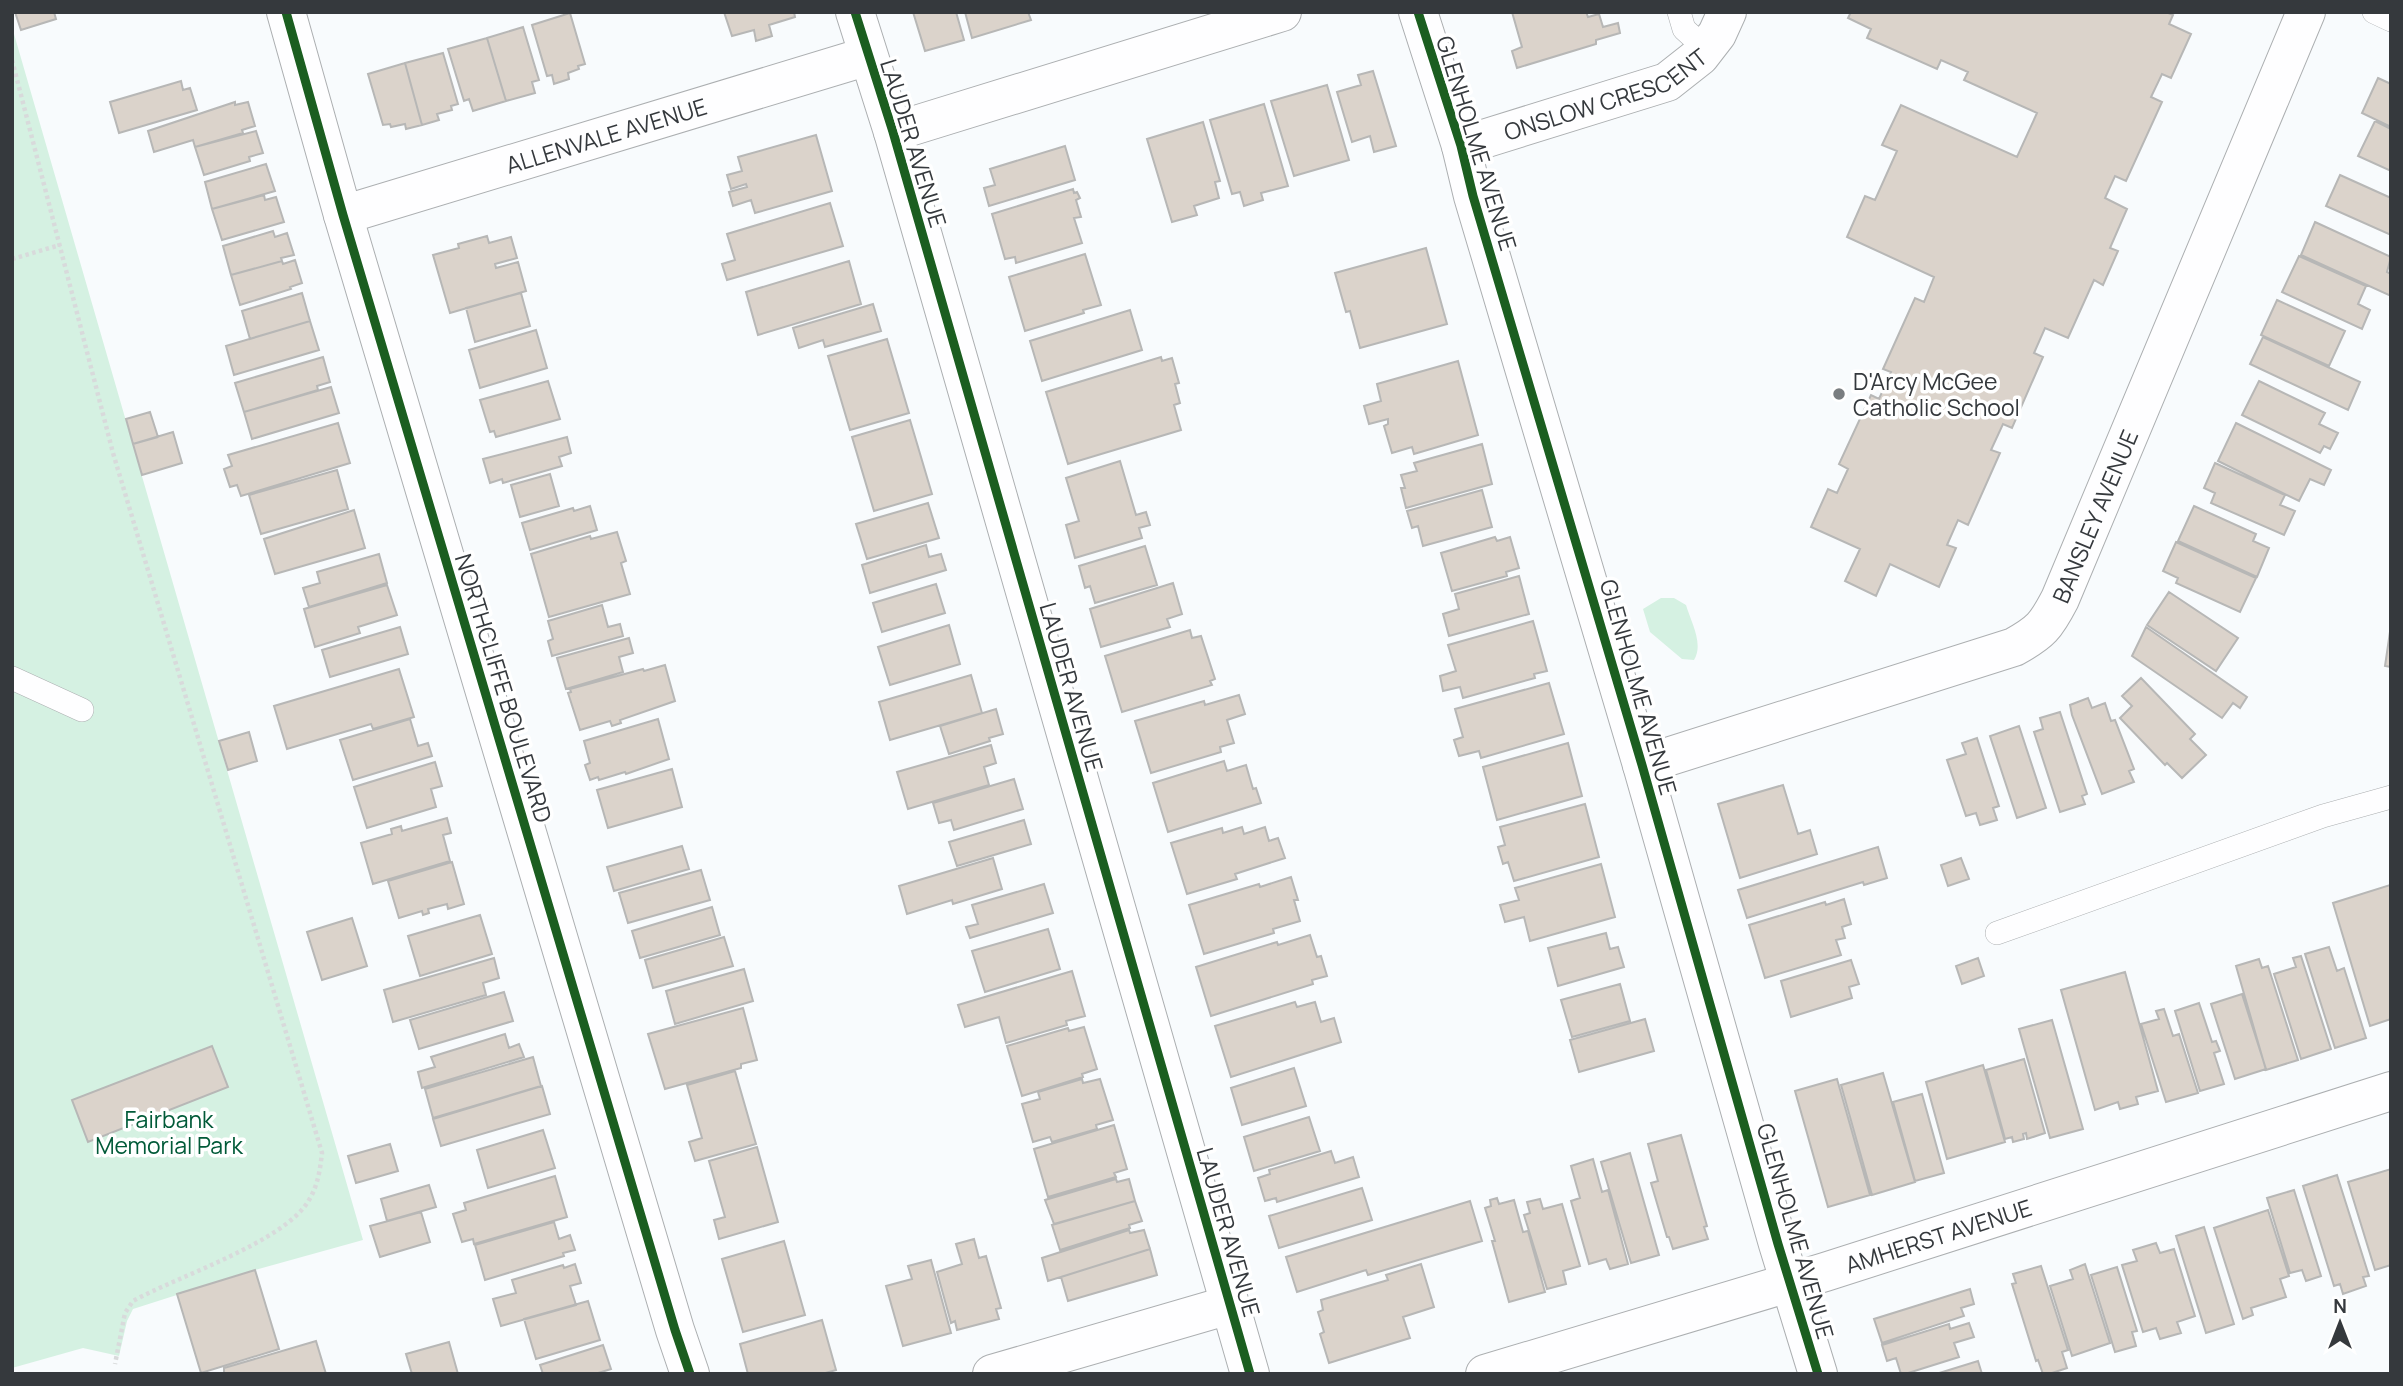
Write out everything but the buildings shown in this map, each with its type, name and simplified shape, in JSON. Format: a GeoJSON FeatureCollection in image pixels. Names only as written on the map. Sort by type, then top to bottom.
{"type":"FeatureCollection","features":[{"type":"Feature","properties":{"kind":"street","name":"NORTHCLIFFE BOULEVARD"},"geometry":{"type":"LineString","coordinates":[[286,12],[343,215],[690,1374]]}},
{"type":"Feature","properties":{"kind":"street","name":"LAUDER AVENUE"},"geometry":{"type":"LineString","coordinates":[[856,12],[893,132],[1250,1374]]}},
{"type":"Feature","properties":{"kind":"street"},"geometry":{"type":"LineString","coordinates":[[893,132],[1282,12]]}},
{"type":"Feature","properties":{"kind":"street","name":"GLENHOLME AVENUE"},"geometry":{"type":"LineString","coordinates":[[1418,12],[1461,146],[1477,209],[1642,765],[1818,1374]]}},
{"type":"Feature","properties":{"kind":"street","name":"ONSLOW CRESCENT"},"geometry":{"type":"LineString","coordinates":[[1461,146],[1667,82],[1686,69],[1706,49],[1717,34],[1727,12]]}},
{"type":"Feature","properties":{"kind":"street","name":"BANSLEY AVENUE"},"geometry":{"type":"LineString","coordinates":[[1642,765],[2014,647],[2036,634],[2049,621],[2306,12]]}},
{"type":"Feature","properties":{"kind":"street","name":"ALLENVALE AVENUE"},"geometry":{"type":"LineString","coordinates":[[343,215],[868,56]]}},
{"type":"Feature","properties":{"kind":"street","name":"AMHERST AVENUE"},"geometry":{"type":"LineString","coordinates":[[1485,1374],[1790,1283],[2391,1091]]}},
{"type":"Feature","properties":{"kind":"street"},"geometry":{"type":"LineString","coordinates":[[992,1374],[1229,1304]]}},
{"type":"Feature","properties":{"kind":"lane"},"geometry":{"type":"LineString","coordinates":[[1679,12],[1684,29],[1706,49]]}},
{"type":"Feature","properties":{"kind":"lane"},"geometry":{"type":"LineString","coordinates":[[2374,12],[2391,20]]}},
{"type":"Feature","properties":{"kind":"lane"},"geometry":{"type":"LineString","coordinates":[[12,678],[82,710]]}},
{"type":"Feature","properties":{"kind":"lane"},"geometry":{"type":"LineString","coordinates":[[1997,933],[2323,816],[2391,797]]}},
{"type":"Feature","properties":{"kind":"path"},"geometry":{"type":"LineString","coordinates":[[12,60],[117,466],[322,1153],[318,1179],[309,1201],[291,1223],[268,1237],[133,1301],[125,1313],[115,1364]]}},
{"type":"Feature","properties":{"kind":"path"},"geometry":{"type":"LineString","coordinates":[[12,259],[60,245]]}},
{"type":"Feature","properties":{"kind":"green space","name":"Fairbank Memorial Park"},"geometry":{"type":"Polygon","coordinates":[[[12,27],[363,1240],[255,1270],[133,1309],[127,1321],[119,1356],[83,1348],[12,1368],[12,27]]]}},
{"type":"Feature","properties":{"kind":"green space"},"geometry":{"type":"Polygon","coordinates":[[[1661,598],[1674,598],[1686,605],[1697,640],[1694,660],[1682,659],[1650,632],[1643,609],[1661,598]]]}},
{"type":"Feature","properties":{"kind":"cycle path"},"geometry":{"type":"LineString","coordinates":[[286,12],[343,215],[690,1374]]}},
{"type":"Feature","properties":{"kind":"cycle path"},"geometry":{"type":"LineString","coordinates":[[855,12],[893,132],[1250,1374]]}},
{"type":"Feature","properties":{"kind":"cycle path"},"geometry":{"type":"LineString","coordinates":[[1418,12],[1461,146],[1473,196],[1642,765],[1778,1244],[1818,1374]]}},
{"type":"Feature","properties":{"kind":"place","name":"D'Arcy McGee Catholic School"},"geometry":{"type":"Point","coordinates":[1839,394]}}]}
